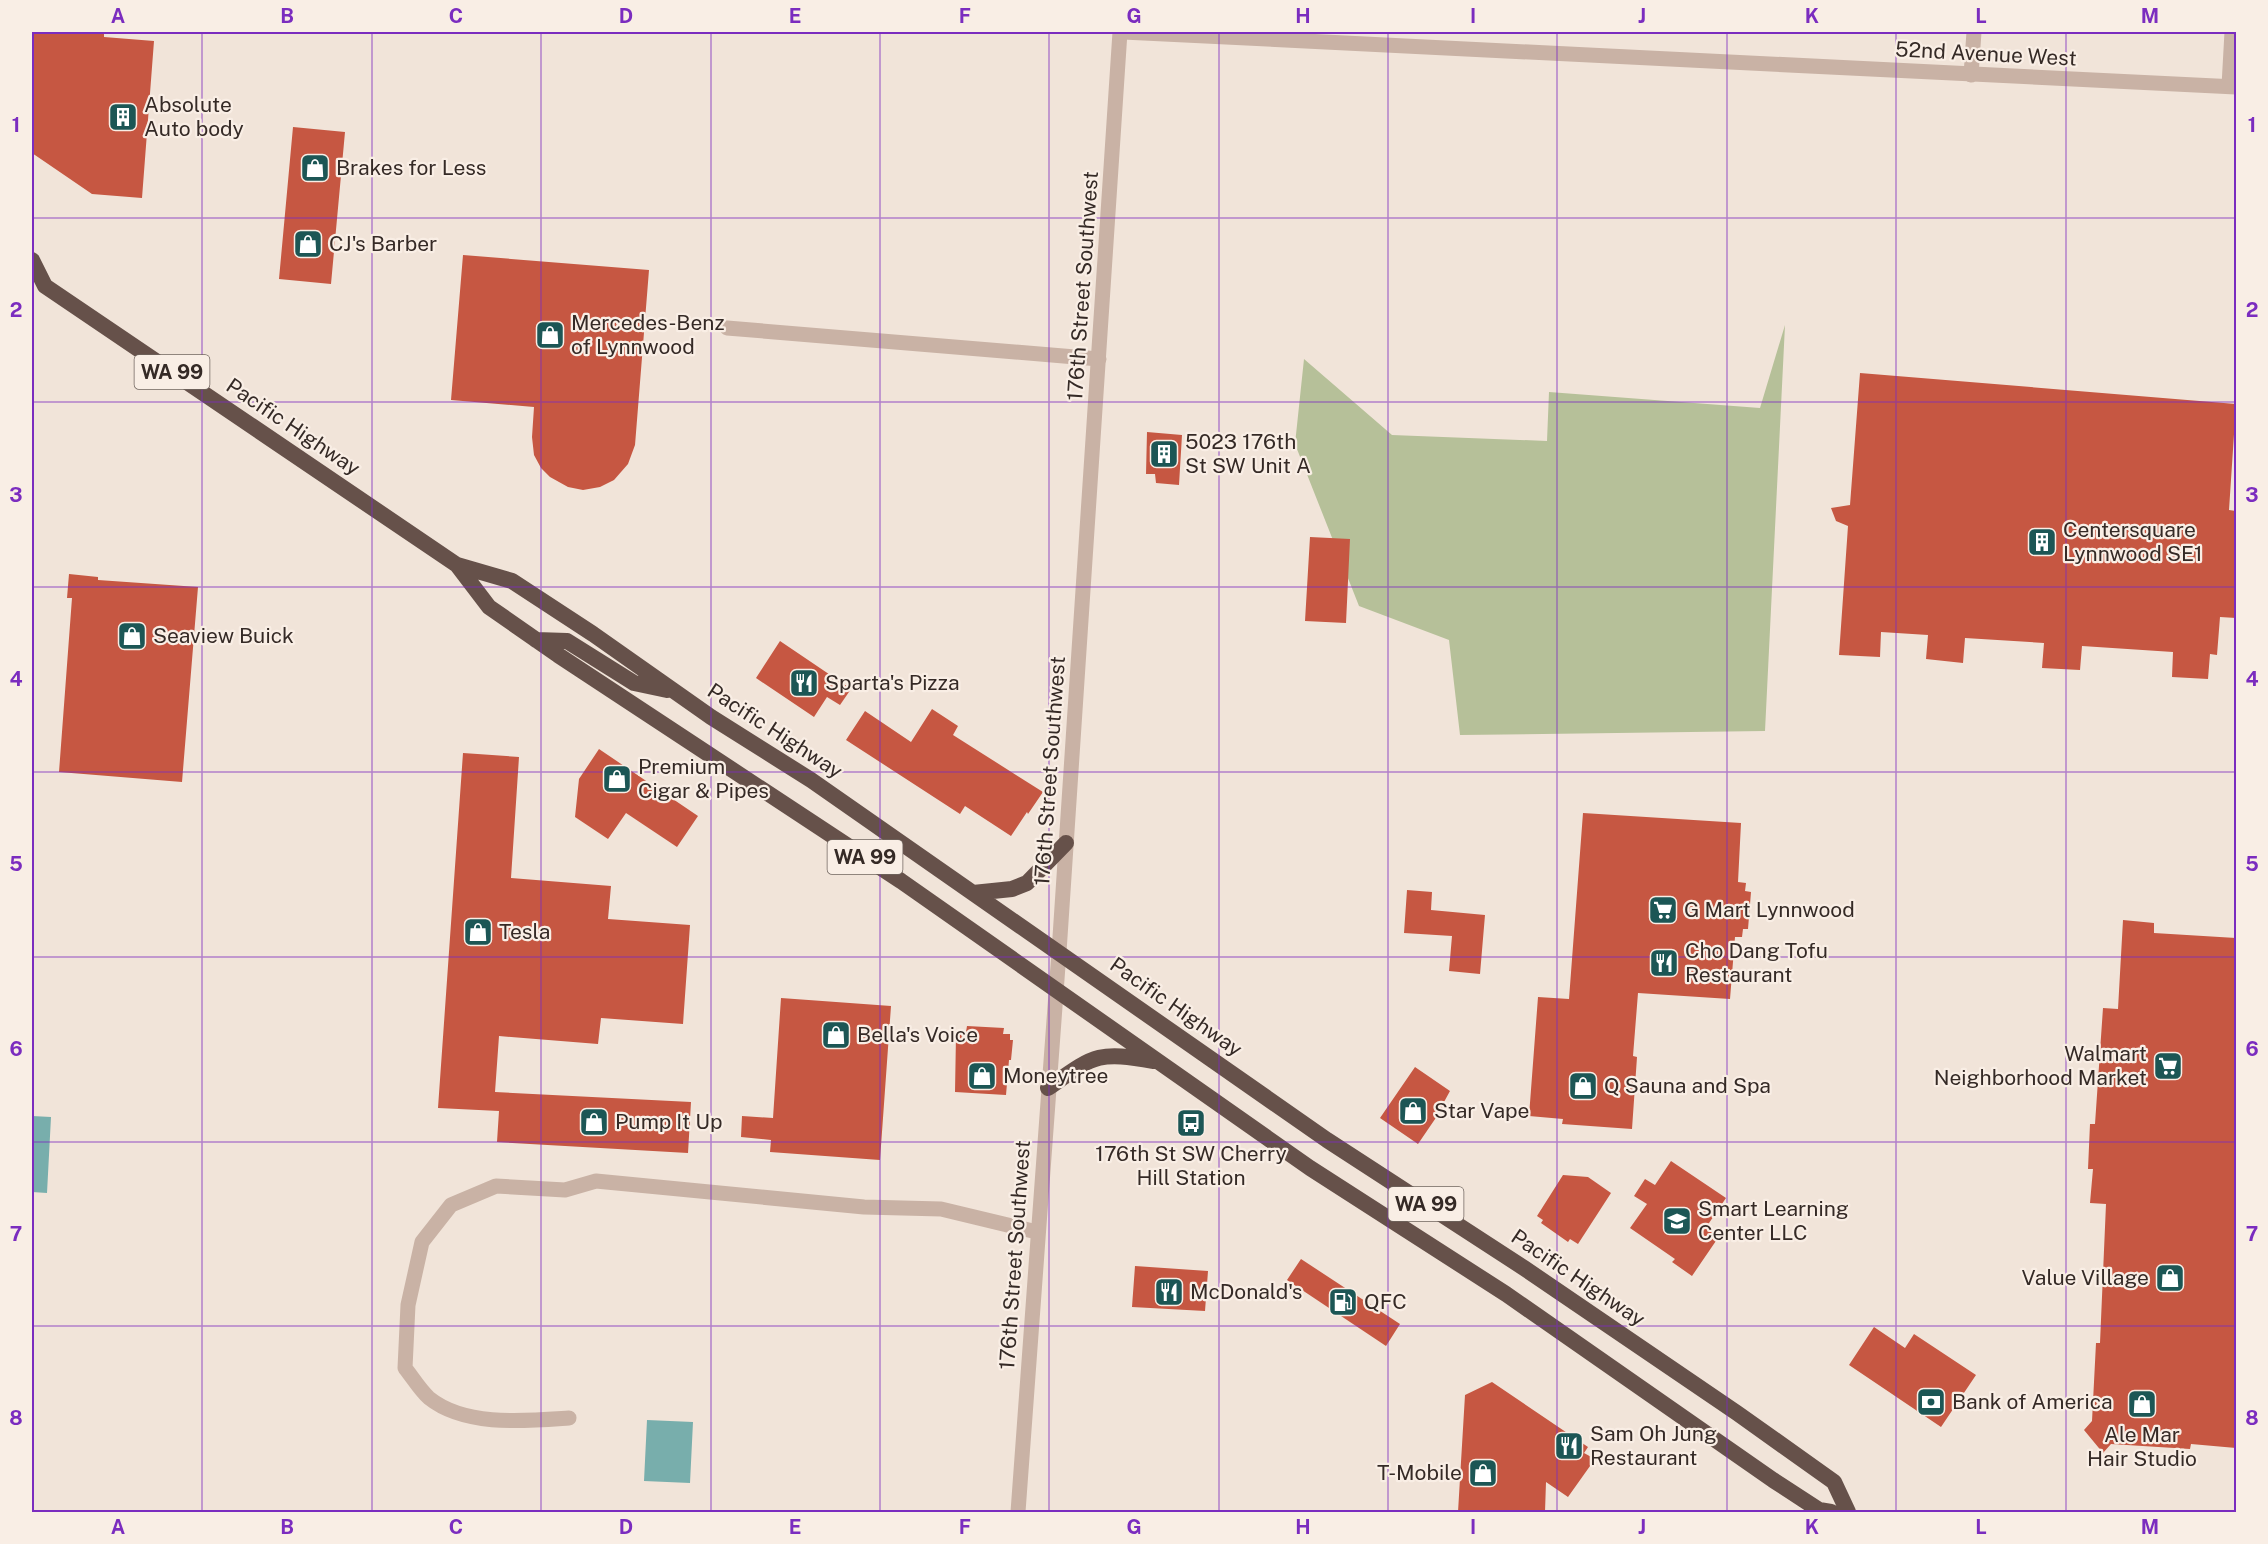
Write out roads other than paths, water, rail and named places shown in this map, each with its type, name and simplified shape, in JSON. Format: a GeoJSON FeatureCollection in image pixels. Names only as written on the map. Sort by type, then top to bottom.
{"type":"FeatureCollection","features":[{"type":"Feature","properties":{"kind":"highway","name":"Pacific Highway"},"geometry":{"type":"LineString","coordinates":[[32,260],[38,287],[457,565],[512,581],[593,634],[672,691],[811,780],[1327,1140],[1524,1268],[1737,1413],[1834,1482],[1848,1512]]}},
{"type":"Feature","properties":{"kind":"highway","name":"Pacific Highway"},"geometry":{"type":"LineString","coordinates":[[457,565],[489,607],[901,881],[1310,1168],[1515,1300],[1773,1480],[1819,1510],[1831,1512]]}},
{"type":"Feature","properties":{"kind":"highway"},"geometry":{"type":"LineString","coordinates":[[537,640],[567,641],[634,683],[672,691]]}},
{"type":"Feature","properties":{"kind":"highway"},"geometry":{"type":"LineString","coordinates":[[973,893],[1012,889],[1027,883],[1066,843]]}},
{"type":"Feature","properties":{"kind":"highway"},"geometry":{"type":"LineString","coordinates":[[1048,1088],[1082,1064],[1102,1056],[1119,1054],[1160,1062]]}},
{"type":"Feature","properties":{"kind":"street","name":"52nd Avenue West"},"geometry":{"type":"LineString","coordinates":[[1121,32],[2233,86]]}},
{"type":"Feature","properties":{"kind":"street","name":"176th Street Southwest"},"geometry":{"type":"LineString","coordinates":[[1018,1512],[1059,952],[1121,32]]}},
{"type":"Feature","properties":{"kind":"street"},"geometry":{"type":"LineString","coordinates":[[1971,75],[1974,32]]}},
{"type":"Feature","properties":{"kind":"street"},"geometry":{"type":"LineString","coordinates":[[2232,32],[2233,86]]}},
{"type":"Feature","properties":{"kind":"street"},"geometry":{"type":"LineString","coordinates":[[727,328],[1099,359]]}},
{"type":"Feature","properties":{"kind":"street"},"geometry":{"type":"LineString","coordinates":[[569,1418],[515,1422],[457,1414],[428,1397],[405,1368],[408,1305],[422,1242],[451,1205],[496,1186],[565,1190],[597,1181],[864,1207],[942,1209],[1037,1232]]}},
{"type":"Feature","properties":{"kind":"water"},"geometry":{"type":"Polygon","coordinates":[[[32,1116],[51,1117],[47,1193],[32,1192],[32,1116]]]}},
{"type":"Feature","properties":{"kind":"water"},"geometry":{"type":"Polygon","coordinates":[[[647,1420],[693,1422],[690,1483],[644,1481],[647,1420]]]}},
{"type":"Feature","properties":{"kind":"place","name":"Absolute Auto body"},"geometry":{"type":"Point","coordinates":[123,117]}},
{"type":"Feature","properties":{"kind":"place","name":"Brakes for Less"},"geometry":{"type":"Point","coordinates":[315,168]}},
{"type":"Feature","properties":{"kind":"place","name":"CJ's Barber"},"geometry":{"type":"Point","coordinates":[308,244]}},
{"type":"Feature","properties":{"kind":"place","name":"Mercedes-Benz of Lynnwood"},"geometry":{"type":"Point","coordinates":[550,335]}},
{"type":"Feature","properties":{"kind":"place","name":"5023 176th St SW Unit A"},"geometry":{"type":"Point","coordinates":[1164,454]}},
{"type":"Feature","properties":{"kind":"place","name":"Centersquare Lynnwood SE1"},"geometry":{"type":"Point","coordinates":[2042,542]}},
{"type":"Feature","properties":{"kind":"place","name":"Seaview Buick"},"geometry":{"type":"Point","coordinates":[132,636]}},
{"type":"Feature","properties":{"kind":"place","name":"Sparta's Pizza"},"geometry":{"type":"Point","coordinates":[804,683]}},
{"type":"Feature","properties":{"kind":"place","name":"Premium Cigar & Pipes"},"geometry":{"type":"Point","coordinates":[617,779]}},
{"type":"Feature","properties":{"kind":"place","name":"G Mart Lynnwood"},"geometry":{"type":"Point","coordinates":[1663,910]}},
{"type":"Feature","properties":{"kind":"place","name":"Tesla"},"geometry":{"type":"Point","coordinates":[478,932]}},
{"type":"Feature","properties":{"kind":"place","name":"Cho Dang Tofu Restaurant"},"geometry":{"type":"Point","coordinates":[1664,963]}},
{"type":"Feature","properties":{"kind":"place","name":"Bella's Voice"},"geometry":{"type":"Point","coordinates":[836,1035]}},
{"type":"Feature","properties":{"kind":"place","name":"Walmart Neighborhood Market"},"geometry":{"type":"Point","coordinates":[2168,1066]}},
{"type":"Feature","properties":{"kind":"place","name":"Moneytree"},"geometry":{"type":"Point","coordinates":[982,1076]}},
{"type":"Feature","properties":{"kind":"place","name":"Q Sauna and Spa"},"geometry":{"type":"Point","coordinates":[1583,1086]}},
{"type":"Feature","properties":{"kind":"place","name":"Star Vape"},"geometry":{"type":"Point","coordinates":[1413,1111]}},
{"type":"Feature","properties":{"kind":"place","name":"Pump It Up"},"geometry":{"type":"Point","coordinates":[594,1122]}},
{"type":"Feature","properties":{"kind":"place","name":"176th St SW Cherry Hill Station"},"geometry":{"type":"Point","coordinates":[1191,1123]}},
{"type":"Feature","properties":{"kind":"place","name":"Smart Learning Center LLC"},"geometry":{"type":"Point","coordinates":[1677,1221]}},
{"type":"Feature","properties":{"kind":"place","name":"Value Village"},"geometry":{"type":"Point","coordinates":[2170,1278]}},
{"type":"Feature","properties":{"kind":"place","name":"McDonald's"},"geometry":{"type":"Point","coordinates":[1169,1292]}},
{"type":"Feature","properties":{"kind":"place","name":"QFC"},"geometry":{"type":"Point","coordinates":[1343,1302]}},
{"type":"Feature","properties":{"kind":"place","name":"Bank of America"},"geometry":{"type":"Point","coordinates":[1931,1402]}},
{"type":"Feature","properties":{"kind":"place","name":"Ale Mar Hair Studio"},"geometry":{"type":"Point","coordinates":[2142,1404]}},
{"type":"Feature","properties":{"kind":"place","name":"Sam Oh Jung Restaurant"},"geometry":{"type":"Point","coordinates":[1569,1446]}},
{"type":"Feature","properties":{"kind":"place","name":"T-Mobile"},"geometry":{"type":"Point","coordinates":[1483,1473]}}]}
